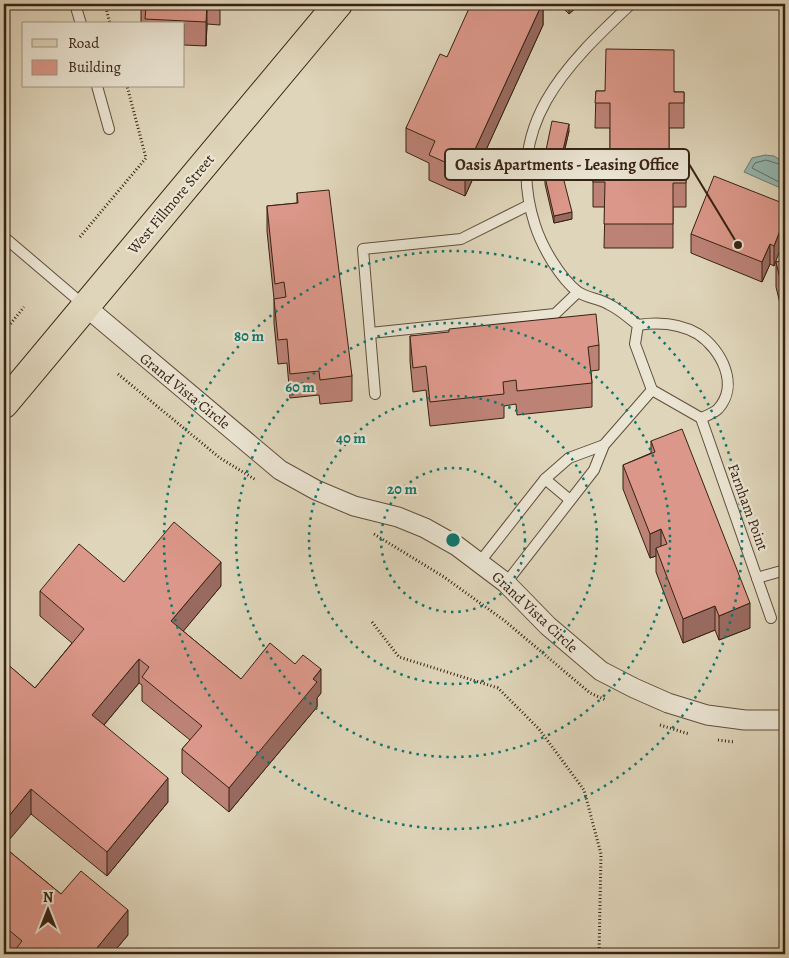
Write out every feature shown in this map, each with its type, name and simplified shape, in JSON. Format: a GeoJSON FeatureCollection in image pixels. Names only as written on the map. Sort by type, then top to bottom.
{"type":"FeatureCollection","features":[{"type":"Feature","properties":{"kind":"main road","name":"West Fillmore Street"},"geometry":{"type":"LineString","coordinates":[[4,404],[338,4]]}},
{"type":"Feature","properties":{"kind":"street","name":"Grand Vista Circle"},"geometry":{"type":"LineString","coordinates":[[85,306],[280,470],[316,490],[354,506],[398,516],[425,528],[457,546],[506,583],[548,626],[601,671],[668,703],[707,715],[745,720],[785,720]]}},
{"type":"Feature","properties":{"kind":"lane"},"geometry":{"type":"LineString","coordinates":[[75,4],[80,22]]}},
{"type":"Feature","properties":{"kind":"lane"},"geometry":{"type":"LineString","coordinates":[[631,4],[572,62],[543,104],[528,146],[526,178],[529,205],[539,237],[553,263],[578,292],[610,305],[638,325],[657,322],[676,326],[697,334],[712,346],[723,362],[729,380],[726,396],[717,410],[701,418],[652,390],[635,344],[638,325]]}},
{"type":"Feature","properties":{"kind":"lane"},"geometry":{"type":"LineString","coordinates":[[98,88],[109,129]]}},
{"type":"Feature","properties":{"kind":"lane"},"geometry":{"type":"LineString","coordinates":[[375,394],[364,250],[461,240],[529,205]]}},
{"type":"Feature","properties":{"kind":"lane"},"geometry":{"type":"LineString","coordinates":[[4,237],[85,306]]}},
{"type":"Feature","properties":{"kind":"lane"},"geometry":{"type":"LineString","coordinates":[[370,333],[555,314],[578,292]]}},
{"type":"Feature","properties":{"kind":"lane"},"geometry":{"type":"LineString","coordinates":[[506,583],[594,470],[604,445],[652,390]]}},
{"type":"Feature","properties":{"kind":"lane","name":"Farnham Point"},"geometry":{"type":"LineString","coordinates":[[701,418],[771,618]]}},
{"type":"Feature","properties":{"kind":"lane"},"geometry":{"type":"LineString","coordinates":[[479,563],[545,479],[569,458],[604,445]]}},
{"type":"Feature","properties":{"kind":"lane"},"geometry":{"type":"LineString","coordinates":[[545,479],[570,500]]}},
{"type":"Feature","properties":{"kind":"lane"},"geometry":{"type":"LineString","coordinates":[[757,578],[785,570]]}},
{"type":"Feature","properties":{"kind":"path"},"geometry":{"type":"LineString","coordinates":[[105,4],[110,22]]}},
{"type":"Feature","properties":{"kind":"path"},"geometry":{"type":"LineString","coordinates":[[80,238],[146,158],[128,88]]}},
{"type":"Feature","properties":{"kind":"path"},"geometry":{"type":"LineString","coordinates":[[4,332],[24,307]]}},
{"type":"Feature","properties":{"kind":"path"},"geometry":{"type":"LineString","coordinates":[[118,374],[220,458],[262,484]]}},
{"type":"Feature","properties":{"kind":"path"},"geometry":{"type":"LineString","coordinates":[[371,532],[444,577],[505,621],[590,693],[615,704]]}},
{"type":"Feature","properties":{"kind":"path"},"geometry":{"type":"LineString","coordinates":[[372,622],[399,657],[498,688],[539,729],[584,790],[601,854],[599,954]]}},
{"type":"Feature","properties":{"kind":"path"},"geometry":{"type":"LineString","coordinates":[[656,723],[672,731],[691,734]]}},
{"type":"Feature","properties":{"kind":"path"},"geometry":{"type":"LineString","coordinates":[[709,738],[737,742]]}},
{"type":"Feature","properties":{"kind":"water"},"geometry":{"type":"Polygon","coordinates":[[[765,155],[774,156],[785,163],[785,190],[744,172],[752,158],[765,155]]]}},
{"type":"Feature","properties":{"kind":"building"},"geometry":{"type":"Polygon","coordinates":[[[141,4],[207,4],[206,22],[145,19],[146,7],[141,7],[141,4]]]}},
{"type":"Feature","properties":{"kind":"building"},"geometry":{"type":"Polygon","coordinates":[[[471,4],[542,4],[465,171],[429,155],[435,141],[406,128],[440,54],[447,57],[471,4]]]}},
{"type":"Feature","properties":{"kind":"building"},"geometry":{"type":"Polygon","coordinates":[[[606,49],[674,50],[674,92],[684,92],[684,103],[669,103],[669,171],[686,171],[686,183],[673,183],[673,224],[604,224],[605,182],[593,182],[593,171],[610,171],[610,103],[595,103],[596,91],[605,91],[606,49]]]}},
{"type":"Feature","properties":{"kind":"building"},"geometry":{"type":"Polygon","coordinates":[[[552,121],[569,124],[560,163],[544,160],[552,121]]]}},
{"type":"Feature","properties":{"kind":"building"},"geometry":{"type":"Polygon","coordinates":[[[562,173],[572,212],[554,216],[545,177],[562,173]]]}},
{"type":"Feature","properties":{"kind":"building"},"geometry":{"type":"Polygon","coordinates":[[[714,176],[785,204],[785,218],[774,246],[770,244],[762,262],[691,234],[714,176]]]}},
{"type":"Feature","properties":{"kind":"building"},"geometry":{"type":"Polygon","coordinates":[[[329,190],[352,376],[320,380],[319,371],[290,374],[287,339],[278,340],[274,299],[286,297],[284,282],[275,284],[267,206],[298,203],[297,193],[329,190]]]}},
{"type":"Feature","properties":{"kind":"building"},"geometry":{"type":"Polygon","coordinates":[[[785,260],[785,300],[776,262],[785,260]]]}},
{"type":"Feature","properties":{"kind":"building"},"geometry":{"type":"Polygon","coordinates":[[[596,314],[599,345],[588,347],[592,383],[517,391],[516,380],[503,382],[504,394],[430,402],[426,366],[413,368],[410,336],[449,332],[449,329],[596,314]]]}},
{"type":"Feature","properties":{"kind":"building"},"geometry":{"type":"Polygon","coordinates":[[[682,429],[750,603],[719,616],[715,606],[683,619],[656,548],[667,544],[661,529],[650,534],[623,465],[655,452],[651,441],[682,429]]]}},
{"type":"Feature","properties":{"kind":"building"},"geometry":{"type":"Polygon","coordinates":[[[174,522],[221,562],[171,621],[241,679],[270,643],[295,664],[303,655],[321,669],[313,679],[317,682],[229,788],[182,749],[202,726],[142,677],[149,667],[139,659],[92,715],[168,778],[107,852],[31,789],[4,822],[4,654],[7,655],[5,662],[35,688],[84,629],[40,591],[79,544],[124,582],[174,522]]]}},
{"type":"Feature","properties":{"kind":"building"},"geometry":{"type":"Polygon","coordinates":[[[4,847],[61,894],[81,871],[128,910],[92,954],[12,954],[22,941],[4,926],[4,847]]]}},
{"type":"Feature","properties":{"kind":"place","name":"Oasis Apartments - Leasing Office"},"geometry":{"type":"Point","coordinates":[738,245]}}]}
